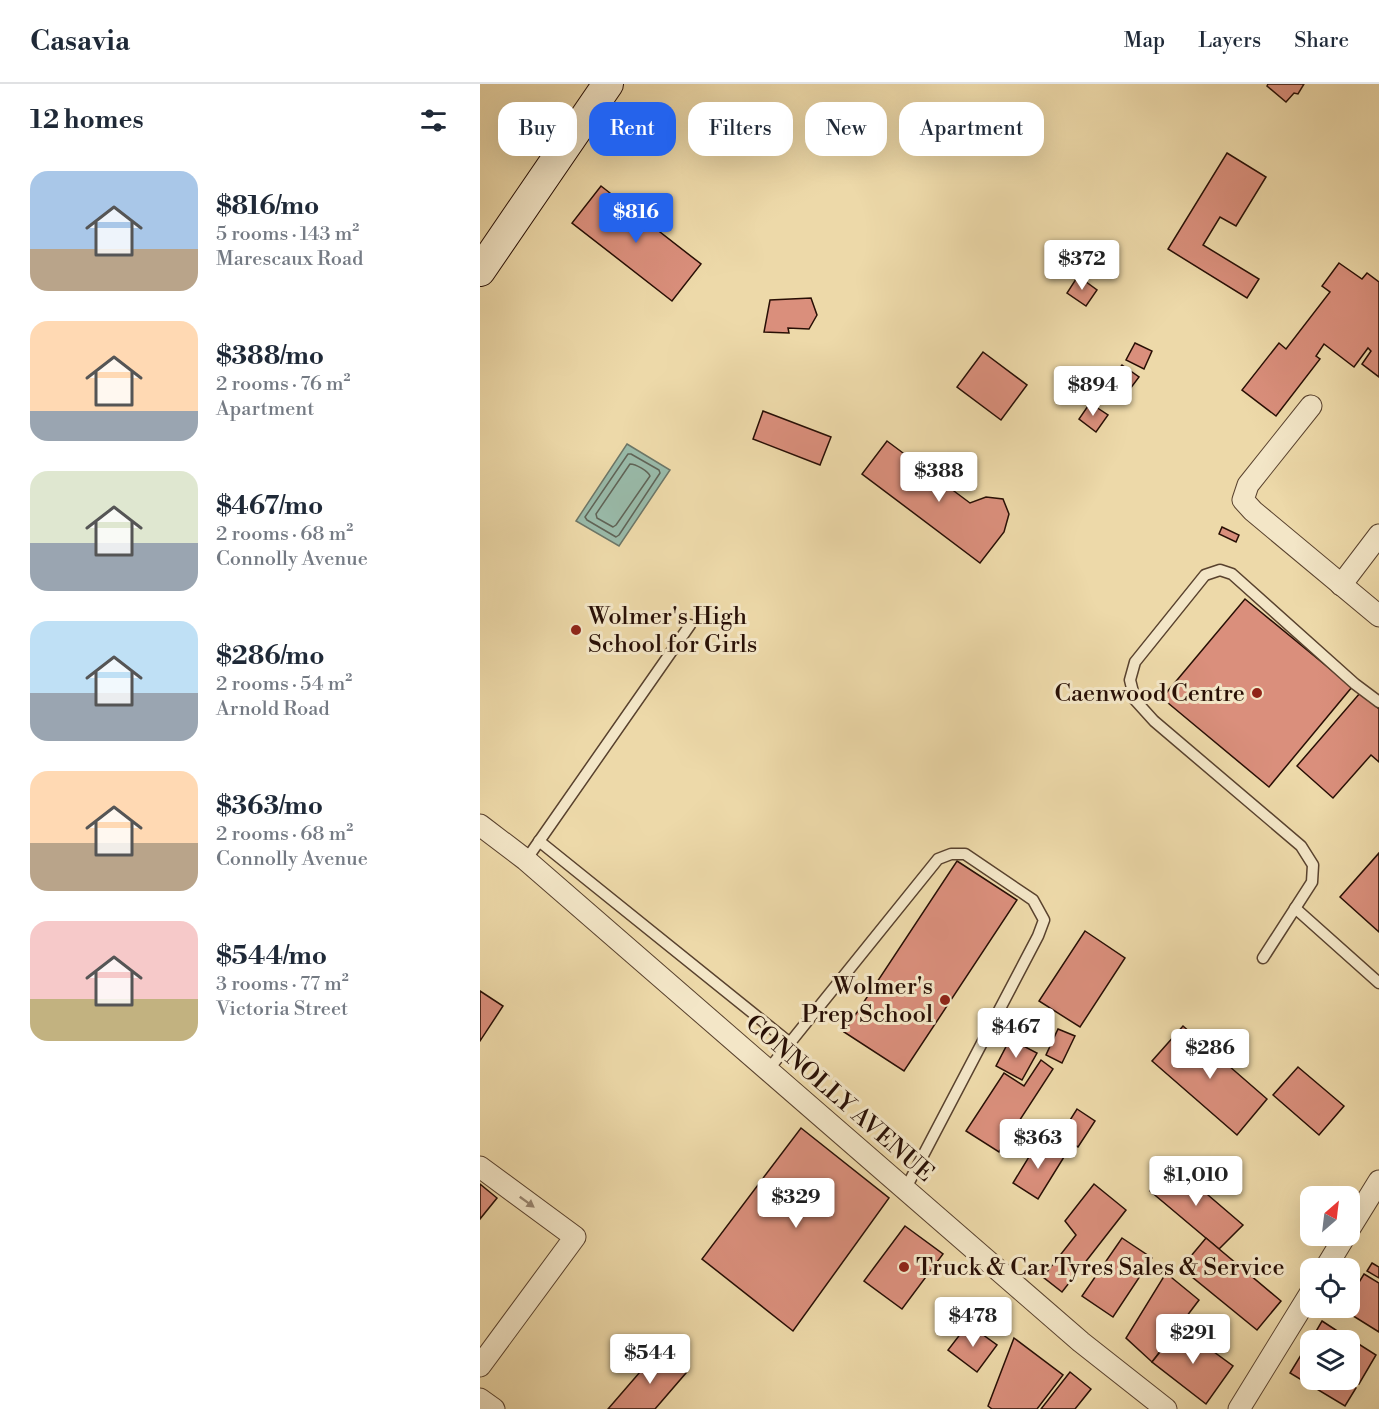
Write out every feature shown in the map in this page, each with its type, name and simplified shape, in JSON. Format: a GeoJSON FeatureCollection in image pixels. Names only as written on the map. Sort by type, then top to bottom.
{"type":"FeatureCollection","features":[{"type":"Feature","properties":{"kind":"main road"},"geometry":{"type":"LineString","coordinates":[[480,271],[608,84]]}},
{"type":"Feature","properties":{"kind":"street"},"geometry":{"type":"LineString","coordinates":[[1311,406],[1248,485],[1243,500],[1253,512],[1379,616]]}},
{"type":"Feature","properties":{"kind":"street"},"geometry":{"type":"LineString","coordinates":[[1341,585],[1379,535]]}},
{"type":"Feature","properties":{"kind":"street","name":"CONNOLLY AVENUE"},"geometry":{"type":"LineString","coordinates":[[480,825],[526,860],[1081,1342],[1166,1409]]}},
{"type":"Feature","properties":{"kind":"street"},"geometry":{"type":"LineString","coordinates":[[480,1167],[574,1237],[480,1366]]}},
{"type":"Feature","properties":{"kind":"street"},"geometry":{"type":"LineString","coordinates":[[1360,1212],[1379,1181]]}},
{"type":"Feature","properties":{"kind":"street"},"geometry":{"type":"LineString","coordinates":[[1239,1409],[1300,1310]]}},
{"type":"Feature","properties":{"kind":"street"},"geometry":{"type":"LineString","coordinates":[[480,1399],[494,1409]]}},
{"type":"Feature","properties":{"kind":"lane"},"geometry":{"type":"LineString","coordinates":[[1263,958],[1312,882],[1313,865],[1301,846],[1154,721],[1135,700],[1130,680],[1135,662],[1205,575],[1220,570],[1232,574],[1355,684],[1379,702]]}},
{"type":"Feature","properties":{"kind":"lane"},"geometry":{"type":"LineString","coordinates":[[526,860],[690,625]]}},
{"type":"Feature","properties":{"kind":"lane"},"geometry":{"type":"LineString","coordinates":[[539,841],[790,1042]]}},
{"type":"Feature","properties":{"kind":"lane"},"geometry":{"type":"LineString","coordinates":[[768,1070],[938,860],[951,854],[965,854],[1033,900],[1044,920],[1038,936],[906,1188]]}},
{"type":"Feature","properties":{"kind":"lane"},"geometry":{"type":"LineString","coordinates":[[1295,909],[1379,983]]}},
{"type":"Feature","properties":{"kind":"water"},"geometry":{"type":"Polygon","coordinates":[[[627,444],[670,470],[619,546],[576,521],[627,444]]]}},
{"type":"Feature","properties":{"kind":"building"},"geometry":{"type":"Polygon","coordinates":[[[1268,84],[1304,84],[1298,94],[1294,93],[1286,102],[1267,86],[1268,84]]]}},
{"type":"Feature","properties":{"kind":"building"},"geometry":{"type":"Polygon","coordinates":[[[1227,153],[1266,177],[1236,226],[1220,217],[1203,245],[1259,279],[1247,298],[1168,249],[1227,153]]]}},
{"type":"Feature","properties":{"kind":"building"},"geometry":{"type":"Polygon","coordinates":[[[601,186],[701,264],[672,301],[572,223],[601,186]]]}},
{"type":"Feature","properties":{"kind":"building"},"geometry":{"type":"Polygon","coordinates":[[[1339,263],[1362,279],[1367,273],[1379,282],[1379,377],[1362,364],[1371,351],[1368,348],[1354,367],[1324,344],[1316,356],[1320,359],[1276,416],[1242,390],[1279,343],[1286,349],[1330,292],[1322,286],[1339,263]]]}},
{"type":"Feature","properties":{"kind":"building"},"geometry":{"type":"Polygon","coordinates":[[[1078,276],[1097,290],[1086,306],[1067,293],[1078,276]]]}},
{"type":"Feature","properties":{"kind":"building"},"geometry":{"type":"Polygon","coordinates":[[[811,298],[817,315],[809,329],[788,328],[789,333],[764,332],[770,300],[811,298]]]}},
{"type":"Feature","properties":{"kind":"building"},"geometry":{"type":"Polygon","coordinates":[[[1135,343],[1152,351],[1144,369],[1126,360],[1135,343]]]}},
{"type":"Feature","properties":{"kind":"building"},"geometry":{"type":"Polygon","coordinates":[[[983,352],[1027,385],[1001,420],[957,387],[983,352]]]}},
{"type":"Feature","properties":{"kind":"building"},"geometry":{"type":"Polygon","coordinates":[[[1122,365],[1139,377],[1127,393],[1110,380],[1122,365]]]}},
{"type":"Feature","properties":{"kind":"building"},"geometry":{"type":"Polygon","coordinates":[[[1090,403],[1108,415],[1096,432],[1079,419],[1090,403]]]}},
{"type":"Feature","properties":{"kind":"building"},"geometry":{"type":"Polygon","coordinates":[[[763,411],[831,437],[820,465],[753,439],[763,411]]]}},
{"type":"Feature","properties":{"kind":"building"},"geometry":{"type":"Polygon","coordinates":[[[887,441],[970,503],[986,497],[1003,499],[1009,514],[1004,532],[980,563],[862,474],[887,441]]]}},
{"type":"Feature","properties":{"kind":"building"},"geometry":{"type":"Polygon","coordinates":[[[1222,527],[1239,535],[1236,542],[1219,534],[1222,527]]]}},
{"type":"Feature","properties":{"kind":"building","name":"Caenwood Centre"},"geometry":{"type":"Polygon","coordinates":[[[1245,599],[1352,687],[1269,787],[1162,698],[1245,599]]]}},
{"type":"Feature","properties":{"kind":"building"},"geometry":{"type":"Polygon","coordinates":[[[1360,693],[1379,709],[1379,762],[1371,755],[1333,798],[1297,766],[1360,693]]]}},
{"type":"Feature","properties":{"kind":"building"},"geometry":{"type":"Polygon","coordinates":[[[1379,853],[1379,932],[1340,897],[1379,853]]]}},
{"type":"Feature","properties":{"kind":"building"},"geometry":{"type":"Polygon","coordinates":[[[957,861],[1017,900],[904,1071],[844,1032],[957,861]]]}},
{"type":"Feature","properties":{"kind":"building"},"geometry":{"type":"Polygon","coordinates":[[[1085,931],[1125,958],[1080,1027],[1039,1001],[1085,931]]]}},
{"type":"Feature","properties":{"kind":"building"},"geometry":{"type":"Polygon","coordinates":[[[480,991],[503,1006],[480,1041],[480,991]]]}},
{"type":"Feature","properties":{"kind":"building"},"geometry":{"type":"Polygon","coordinates":[[[1183,1026],[1267,1099],[1237,1135],[1152,1061],[1183,1026]]]}},
{"type":"Feature","properties":{"kind":"building"},"geometry":{"type":"Polygon","coordinates":[[[1058,1029],[1075,1036],[1062,1063],[1046,1055],[1058,1029]]]}},
{"type":"Feature","properties":{"kind":"building"},"geometry":{"type":"Polygon","coordinates":[[[1010,1039],[1037,1053],[1022,1080],[996,1066],[1010,1039]]]}},
{"type":"Feature","properties":{"kind":"building"},"geometry":{"type":"Polygon","coordinates":[[[1041,1060],[1053,1069],[999,1152],[966,1131],[1004,1073],[1024,1086],[1041,1060]]]}},
{"type":"Feature","properties":{"kind":"building"},"geometry":{"type":"Polygon","coordinates":[[[1298,1067],[1344,1106],[1319,1135],[1273,1095],[1298,1067]]]}},
{"type":"Feature","properties":{"kind":"building"},"geometry":{"type":"Polygon","coordinates":[[[1077,1109],[1095,1121],[1078,1147],[1060,1136],[1077,1109]]]}},
{"type":"Feature","properties":{"kind":"building"},"geometry":{"type":"Polygon","coordinates":[[[801,1128],[889,1198],[793,1331],[702,1259],[801,1128]]]}},
{"type":"Feature","properties":{"kind":"building"},"geometry":{"type":"Polygon","coordinates":[[[1038,1142],[1064,1157],[1038,1199],[1013,1183],[1038,1142]]]}},
{"type":"Feature","properties":{"kind":"building"},"geometry":{"type":"Polygon","coordinates":[[[1173,1165],[1243,1225],[1219,1249],[1150,1191],[1173,1165]]]}},
{"type":"Feature","properties":{"kind":"building"},"geometry":{"type":"Polygon","coordinates":[[[480,1184],[497,1198],[480,1219],[480,1184]]]}},
{"type":"Feature","properties":{"kind":"building"},"geometry":{"type":"Polygon","coordinates":[[[1094,1184],[1126,1210],[1062,1292],[1043,1277],[1076,1235],[1065,1221],[1094,1184]]]}},
{"type":"Feature","properties":{"kind":"building","name":"Truck & Car Tyres Sales & Service"},"geometry":{"type":"Polygon","coordinates":[[[905,1226],[943,1254],[902,1309],[864,1281],[905,1226]]]}},
{"type":"Feature","properties":{"kind":"building"},"geometry":{"type":"Polygon","coordinates":[[[1122,1238],[1152,1258],[1113,1317],[1082,1296],[1122,1238]]]}},
{"type":"Feature","properties":{"kind":"building"},"geometry":{"type":"Polygon","coordinates":[[[1206,1238],[1281,1301],[1257,1330],[1181,1268],[1206,1238]]]}},
{"type":"Feature","properties":{"kind":"building"},"geometry":{"type":"Polygon","coordinates":[[[1372,1263],[1379,1267],[1379,1278],[1367,1271],[1372,1263]]]}},
{"type":"Feature","properties":{"kind":"building"},"geometry":{"type":"Polygon","coordinates":[[[1166,1273],[1199,1300],[1152,1362],[1126,1338],[1166,1273]]]}},
{"type":"Feature","properties":{"kind":"building"},"geometry":{"type":"Polygon","coordinates":[[[1364,1274],[1379,1283],[1379,1332],[1356,1318],[1360,1318],[1360,1281],[1364,1274]]]}},
{"type":"Feature","properties":{"kind":"building"},"geometry":{"type":"Polygon","coordinates":[[[1322,1321],[1336,1330],[1317,1330],[1322,1321]]]}},
{"type":"Feature","properties":{"kind":"building"},"geometry":{"type":"Polygon","coordinates":[[[968,1324],[997,1345],[977,1372],[948,1350],[968,1324]]]}},
{"type":"Feature","properties":{"kind":"building"},"geometry":{"type":"Polygon","coordinates":[[[1180,1327],[1233,1366],[1206,1404],[1152,1362],[1180,1327]]]}},
{"type":"Feature","properties":{"kind":"building"},"geometry":{"type":"Polygon","coordinates":[[[1014,1338],[1063,1375],[1037,1409],[992,1409],[988,1406],[1014,1338]]]}},
{"type":"Feature","properties":{"kind":"building"},"geometry":{"type":"Polygon","coordinates":[[[1360,1345],[1376,1355],[1360,1382],[1360,1345]]]}},
{"type":"Feature","properties":{"kind":"building"},"geometry":{"type":"Polygon","coordinates":[[[659,1350],[686,1373],[655,1409],[608,1409],[659,1350]]]}},
{"type":"Feature","properties":{"kind":"building"},"geometry":{"type":"Polygon","coordinates":[[[1300,1357],[1300,1379],[1290,1373],[1300,1357]]]}},
{"type":"Feature","properties":{"kind":"building"},"geometry":{"type":"Polygon","coordinates":[[[1070,1372],[1091,1389],[1075,1409],[1041,1409],[1070,1372]]]}},
{"type":"Feature","properties":{"kind":"building"},"geometry":{"type":"Polygon","coordinates":[[[1318,1390],[1355,1390],[1345,1406],[1318,1390]]]}},
{"type":"Feature","properties":{"kind":"place","name":"Wolmer's High School for Girls"},"geometry":{"type":"Point","coordinates":[576,630]}},
{"type":"Feature","properties":{"kind":"place","name":"Caenwood Centre"},"geometry":{"type":"Point","coordinates":[1257,693]}},
{"type":"Feature","properties":{"kind":"place","name":"Wolmer's Prep School"},"geometry":{"type":"Point","coordinates":[945,1000]}},
{"type":"Feature","properties":{"kind":"place","name":"Truck & Car Tyres Sales & Service"},"geometry":{"type":"Point","coordinates":[904,1267]}}]}
